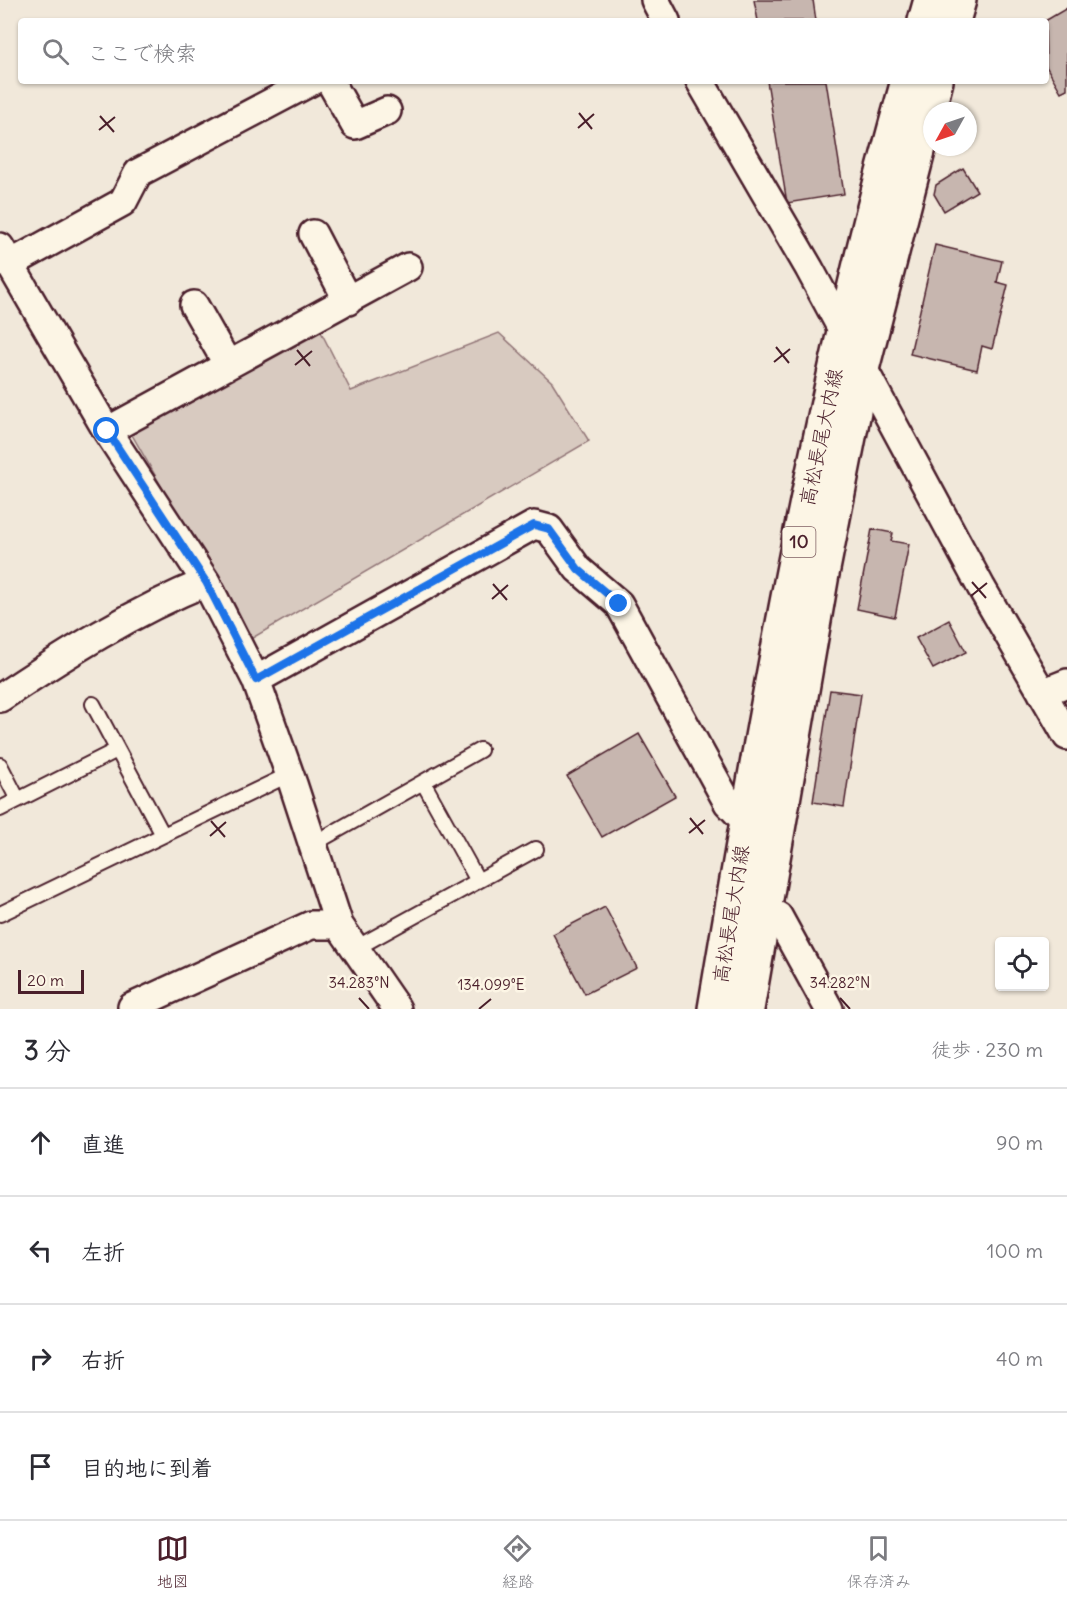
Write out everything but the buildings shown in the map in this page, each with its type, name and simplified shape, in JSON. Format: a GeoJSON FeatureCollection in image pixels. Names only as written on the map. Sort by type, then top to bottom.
{"type":"FeatureCollection","features":[{"type":"Feature","properties":{"kind":"main road"},"geometry":{"type":"LineString","coordinates":[[926,18],[931,0]]}},
{"type":"Feature","properties":{"kind":"main road"},"geometry":{"type":"LineString","coordinates":[[954,18],[958,0]]}},
{"type":"Feature","properties":{"kind":"main road","name":"高松長尾大内線"},"geometry":{"type":"LineString","coordinates":[[715,1009],[746,822],[843,329],[907,84]]}},
{"type":"Feature","properties":{"kind":"main road","name":"高松長尾大内線"},"geometry":{"type":"LineString","coordinates":[[747,1009],[820,586],[863,365],[935,84]]}},
{"type":"Feature","properties":{"kind":"street"},"geometry":{"type":"LineString","coordinates":[[655,0],[664,18]]}},
{"type":"Feature","properties":{"kind":"street"},"geometry":{"type":"LineString","coordinates":[[306,84],[138,173],[123,202],[5,257],[107,431],[206,582],[256,680],[290,774],[339,925],[397,1009]]}},
{"type":"Feature","properties":{"kind":"street"},"geometry":{"type":"LineString","coordinates":[[332,84],[354,125],[387,111]]}},
{"type":"Feature","properties":{"kind":"street"},"geometry":{"type":"LineString","coordinates":[[702,84],[843,329],[981,587],[1067,736]]}},
{"type":"Feature","properties":{"kind":"street"},"geometry":{"type":"LineString","coordinates":[[313,234],[348,300]]}},
{"type":"Feature","properties":{"kind":"street"},"geometry":{"type":"LineString","coordinates":[[107,431],[408,267]]}},
{"type":"Feature","properties":{"kind":"street"},"geometry":{"type":"LineString","coordinates":[[194,305],[228,365]]}},
{"type":"Feature","properties":{"kind":"street"},"geometry":{"type":"LineString","coordinates":[[256,680],[534,525],[549,529],[578,569],[619,604],[728,803],[746,822]]}},
{"type":"Feature","properties":{"kind":"street"},"geometry":{"type":"LineString","coordinates":[[0,698],[83,643],[177,594],[206,582]]}},
{"type":"Feature","properties":{"kind":"street"},"geometry":{"type":"LineString","coordinates":[[1042,693],[1067,683]]}},
{"type":"Feature","properties":{"kind":"street"},"geometry":{"type":"LineString","coordinates":[[764,910],[778,916],[829,1009]]}},
{"type":"Feature","properties":{"kind":"street"},"geometry":{"type":"LineString","coordinates":[[132,1007],[311,925],[339,925]]}},
{"type":"Feature","properties":{"kind":"lane"},"geometry":{"type":"LineString","coordinates":[[93,704],[163,835]]}},
{"type":"Feature","properties":{"kind":"lane"},"geometry":{"type":"LineString","coordinates":[[0,809],[117,750]]}},
{"type":"Feature","properties":{"kind":"lane"},"geometry":{"type":"LineString","coordinates":[[313,844],[480,750]]}},
{"type":"Feature","properties":{"kind":"lane"},"geometry":{"type":"LineString","coordinates":[[0,765],[18,800]]}},
{"type":"Feature","properties":{"kind":"lane"},"geometry":{"type":"LineString","coordinates":[[0,914],[290,774]]}},
{"type":"Feature","properties":{"kind":"lane"},"geometry":{"type":"LineString","coordinates":[[423,782],[478,881]]}},
{"type":"Feature","properties":{"kind":"lane"},"geometry":{"type":"LineString","coordinates":[[356,948],[536,849]]}},
{"type":"Feature","properties":{"kind":"shaded area"},"geometry":{"type":"Polygon","coordinates":[[[315,320],[351,391],[499,333],[552,382],[589,441],[249,640],[127,426],[315,320]]]}},
{"type":"Feature","properties":{"kind":"route"},"geometry":{"type":"LineString","coordinates":[[107,431],[206,582],[256,680],[534,525],[549,529],[578,569],[619,604]]}}]}
